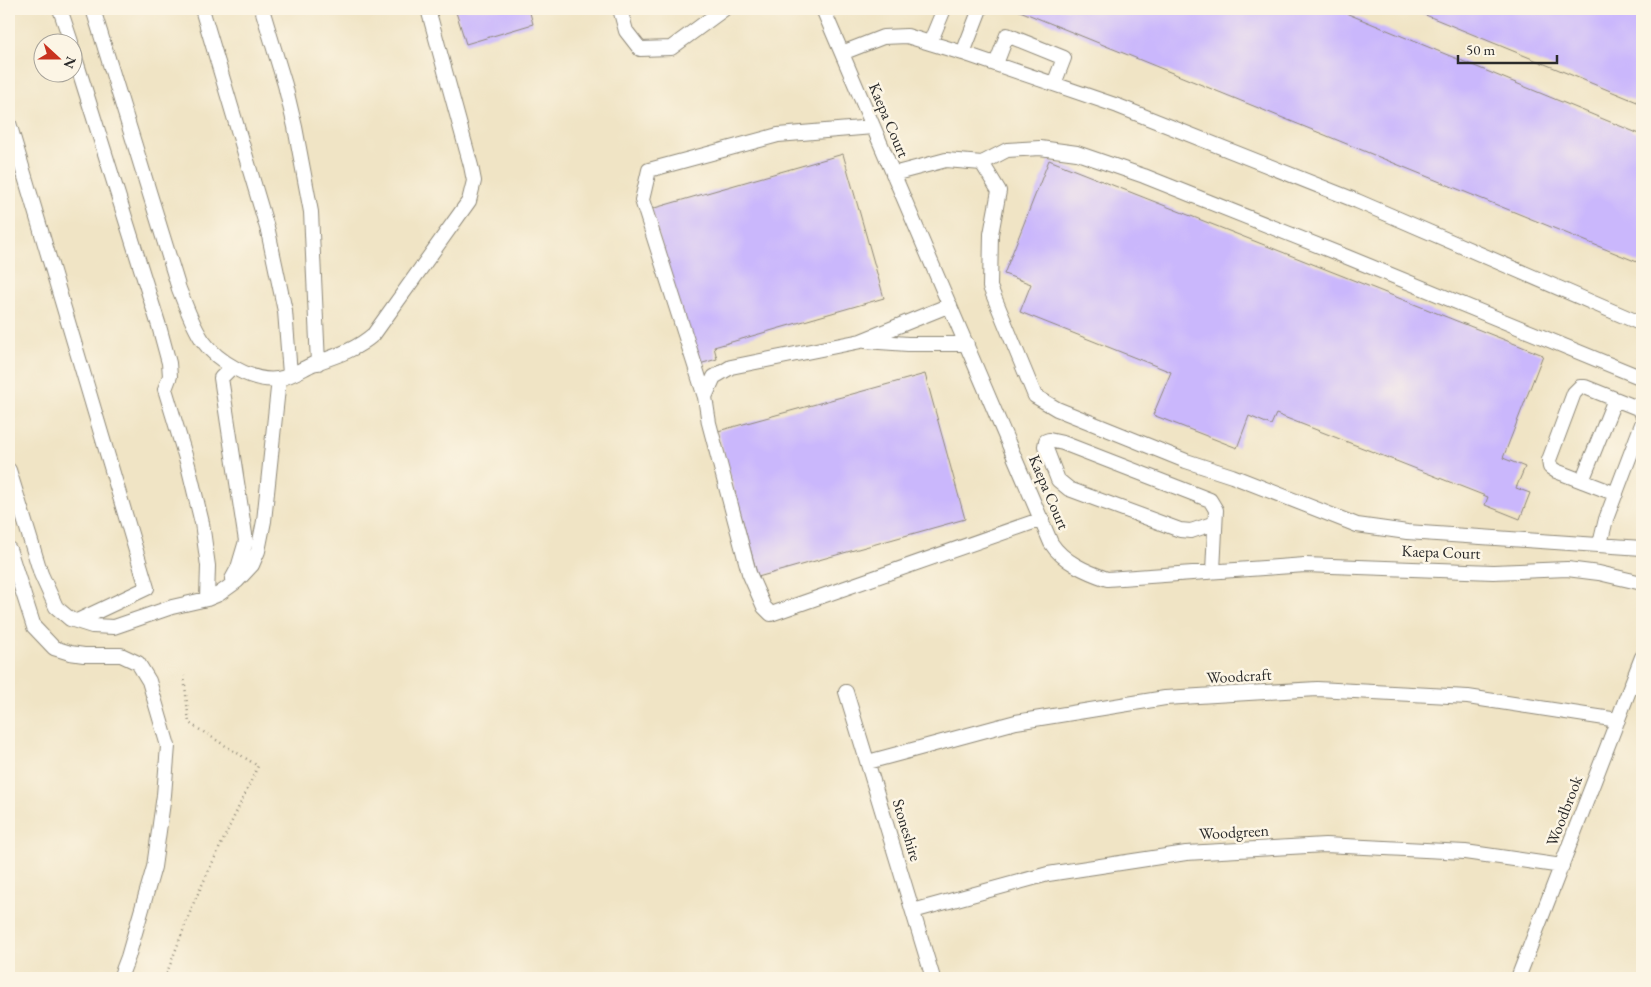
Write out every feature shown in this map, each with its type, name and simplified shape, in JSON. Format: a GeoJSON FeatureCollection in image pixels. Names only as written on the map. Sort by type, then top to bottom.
{"type":"FeatureCollection","features":[{"type":"Feature","properties":{"kind":"street"},"geometry":{"type":"LineString","coordinates":[[60,9],[68,32]]}},
{"type":"Feature","properties":{"kind":"street"},"geometry":{"type":"LineString","coordinates":[[93,9],[185,304],[203,342],[232,367],[261,379],[284,377],[362,345],[374,334],[469,201],[474,181],[471,166],[428,9]]}},
{"type":"Feature","properties":{"kind":"street"},"geometry":{"type":"LineString","coordinates":[[9,470],[40,574],[56,607],[70,619],[92,626],[114,628],[172,607],[219,594],[237,581],[252,565],[258,551],[284,377],[285,310],[268,231],[202,9]]}},
{"type":"Feature","properties":{"kind":"street"},"geometry":{"type":"LineString","coordinates":[[262,9],[296,128],[311,212],[318,363]]}},
{"type":"Feature","properties":{"kind":"street"},"geometry":{"type":"LineString","coordinates":[[620,9],[626,30],[640,49],[671,48],[724,9]]}},
{"type":"Feature","properties":{"kind":"street","name":"Kaepa Court"},"geometry":{"type":"LineString","coordinates":[[823,9],[1056,551],[1085,571],[1107,579],[1305,565],[1493,572],[1567,570],[1599,573],[1642,584]]}},
{"type":"Feature","properties":{"kind":"street"},"geometry":{"type":"LineString","coordinates":[[930,43],[944,9]]}},
{"type":"Feature","properties":{"kind":"street"},"geometry":{"type":"LineString","coordinates":[[963,53],[980,9]]}},
{"type":"Feature","properties":{"kind":"street"},"geometry":{"type":"LineString","coordinates":[[996,64],[1007,35],[1064,58],[1054,84]]}},
{"type":"Feature","properties":{"kind":"street"},"geometry":{"type":"LineString","coordinates":[[842,52],[883,37],[908,36],[996,64],[1118,106],[1357,202],[1642,324]]}},
{"type":"Feature","properties":{"kind":"street"},"geometry":{"type":"LineString","coordinates":[[82,80],[169,363],[170,376],[165,389],[188,465],[202,523],[208,566],[207,598]]}},
{"type":"Feature","properties":{"kind":"street"},"geometry":{"type":"LineString","coordinates":[[9,123],[146,588],[77,621]]}},
{"type":"Feature","properties":{"kind":"street"},"geometry":{"type":"LineString","coordinates":[[873,127],[778,135],[649,170],[642,200],[705,397],[709,422],[749,572],[764,607],[771,614],[1042,519]]}},
{"type":"Feature","properties":{"kind":"street"},"geometry":{"type":"LineString","coordinates":[[893,174],[946,160],[982,162],[1007,150],[1040,148],[1077,153],[1144,176],[1642,378]]}},
{"type":"Feature","properties":{"kind":"street"},"geometry":{"type":"LineString","coordinates":[[982,162],[999,191],[991,234],[990,286],[1035,396],[1057,409],[1186,461],[1232,476],[1356,525],[1408,532],[1642,548]]}},
{"type":"Feature","properties":{"kind":"street"},"geometry":{"type":"LineString","coordinates":[[705,397],[714,377],[730,368],[861,341],[950,305]]}},
{"type":"Feature","properties":{"kind":"street"},"geometry":{"type":"LineString","coordinates":[[861,341],[908,344],[967,344]]}},
{"type":"Feature","properties":{"kind":"street"},"geometry":{"type":"LineString","coordinates":[[227,588],[238,568],[246,541],[221,378],[232,367]]}},
{"type":"Feature","properties":{"kind":"street"},"geometry":{"type":"LineString","coordinates":[[1616,494],[1556,471],[1550,466],[1549,460],[1574,393],[1580,387],[1615,398],[1640,410],[1642,414]]}},
{"type":"Feature","properties":{"kind":"street"},"geometry":{"type":"LineString","coordinates":[[1582,481],[1615,398]]}},
{"type":"Feature","properties":{"kind":"street"},"geometry":{"type":"LineString","coordinates":[[1600,544],[1606,519],[1642,424]]}},
{"type":"Feature","properties":{"kind":"street"},"geometry":{"type":"LineString","coordinates":[[1213,571],[1216,510],[1214,505],[1202,496],[1063,443],[1049,440],[1046,442],[1045,446],[1058,480],[1069,489],[1180,530],[1191,530],[1215,524]]}},
{"type":"Feature","properties":{"kind":"street"},"geometry":{"type":"LineString","coordinates":[[9,549],[34,627],[54,648],[84,655],[120,655],[138,664],[149,681],[168,746],[164,796],[154,867],[120,978]]}},
{"type":"Feature","properties":{"kind":"street","name":"Woodbrook"},"geometry":{"type":"LineString","coordinates":[[1518,978],[1642,657]]}},
{"type":"Feature","properties":{"kind":"street","name":"Woodcraft"},"geometry":{"type":"LineString","coordinates":[[868,762],[1016,722],[1174,697],[1316,690],[1458,696],[1618,720]]}},
{"type":"Feature","properties":{"kind":"street","name":"Stoneshire"},"geometry":{"type":"LineString","coordinates":[[846,692],[933,978]]}},
{"type":"Feature","properties":{"kind":"street","name":"Woodgreen"},"geometry":{"type":"LineString","coordinates":[[913,911],[1048,874],[1186,852],[1325,845],[1464,852],[1562,866]]}},
{"type":"Feature","properties":{"kind":"path"},"geometry":{"type":"LineString","coordinates":[[165,978],[194,902],[258,766],[189,723],[184,676]]}},
{"type":"Feature","properties":{"kind":"building"},"geometry":{"type":"Polygon","coordinates":[[[455,9],[529,9],[533,24],[466,44],[455,9]]]}},
{"type":"Feature","properties":{"kind":"building"},"geometry":{"type":"Polygon","coordinates":[[[1015,9],[1336,9],[1642,135],[1642,264],[1015,9]]]}},
{"type":"Feature","properties":{"kind":"building"},"geometry":{"type":"Polygon","coordinates":[[[1411,9],[1642,9],[1642,104],[1411,9]]]}},
{"type":"Feature","properties":{"kind":"building"},"geometry":{"type":"Polygon","coordinates":[[[843,154],[884,298],[714,347],[717,359],[696,365],[651,209],[843,154]]]}},
{"type":"Feature","properties":{"kind":"building"},"geometry":{"type":"Polygon","coordinates":[[[1049,160],[1543,355],[1503,458],[1525,467],[1516,488],[1530,493],[1520,519],[1485,505],[1488,497],[1276,414],[1271,425],[1249,416],[1237,448],[1153,415],[1171,372],[1020,312],[1031,284],[1004,274],[1049,160]]]}},
{"type":"Feature","properties":{"kind":"building"},"geometry":{"type":"Polygon","coordinates":[[[925,374],[965,519],[758,577],[718,431],[925,374]]]}}]}
